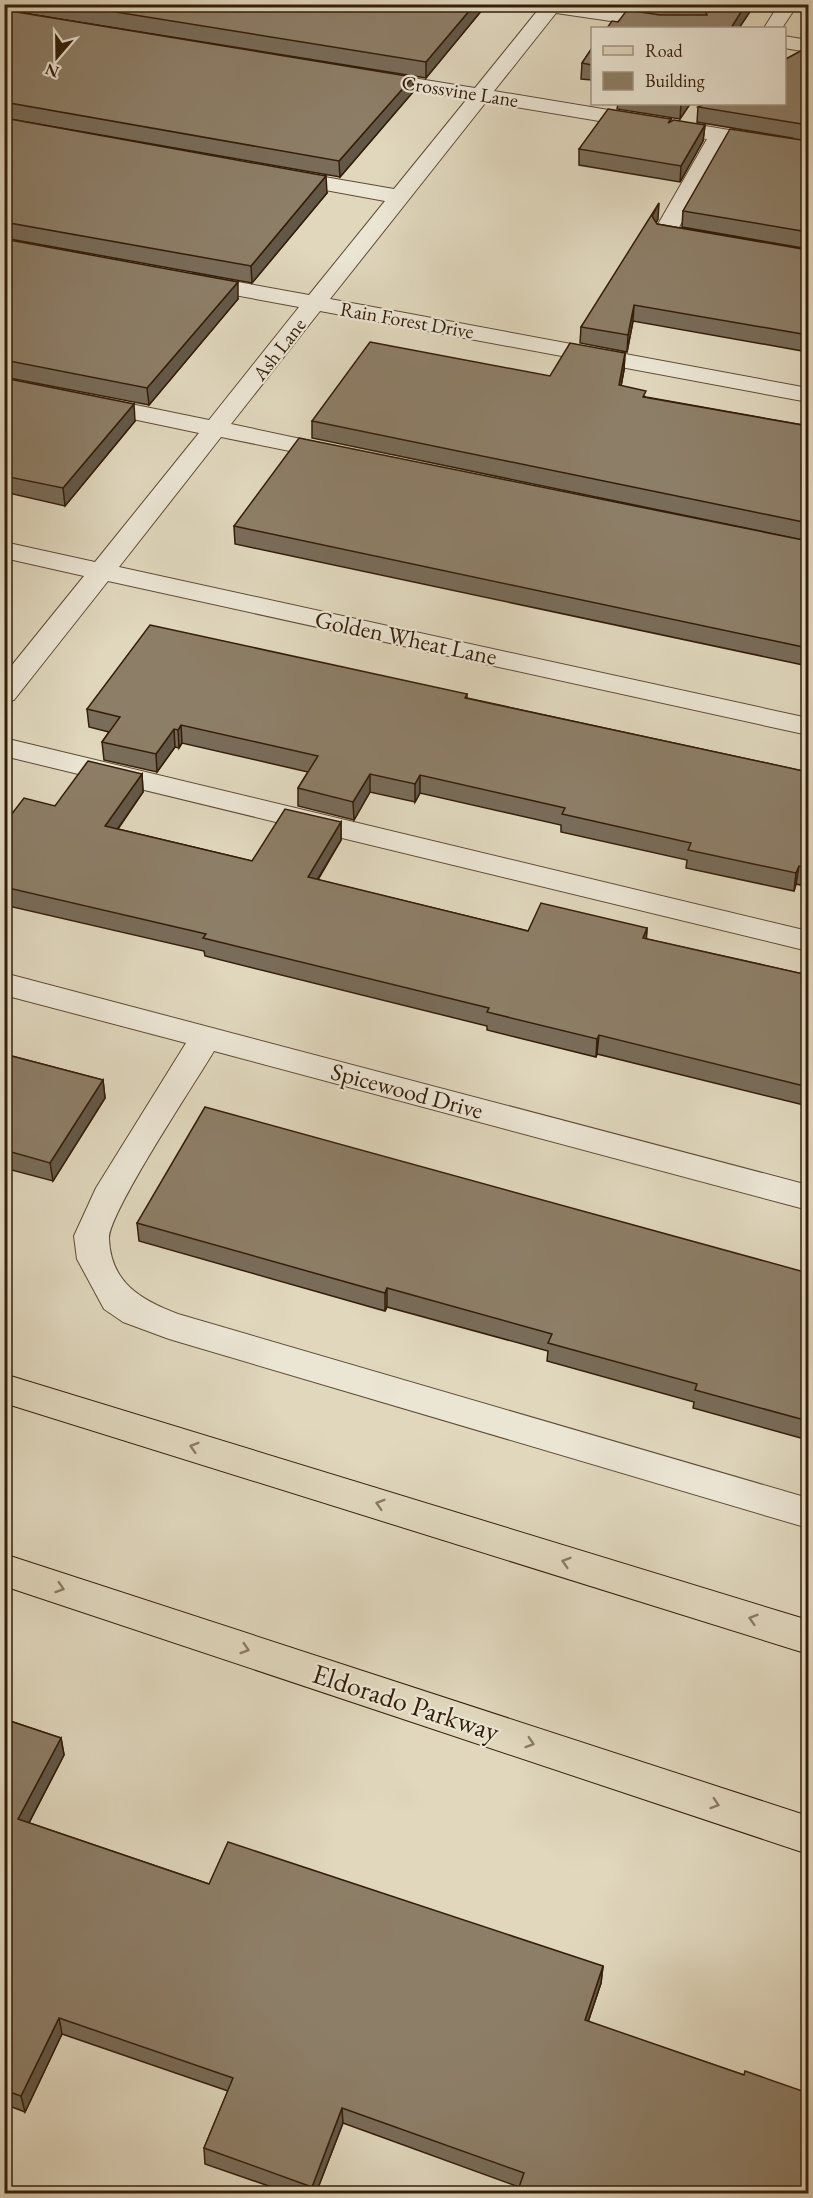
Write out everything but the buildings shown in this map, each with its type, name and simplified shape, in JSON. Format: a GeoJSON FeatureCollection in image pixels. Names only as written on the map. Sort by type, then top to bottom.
{"type":"FeatureCollection","features":[{"type":"Feature","properties":{"kind":"main road"},"geometry":{"type":"LineString","coordinates":[[4,1388],[808,1637]]}},
{"type":"Feature","properties":{"kind":"main road","name":"Eldorado Parkway"},"geometry":{"type":"LineString","coordinates":[[4,1570],[808,1835]]}},
{"type":"Feature","properties":{"kind":"street"},"geometry":{"type":"LineString","coordinates":[[774,27],[789,4]]}},
{"type":"Feature","properties":{"kind":"street"},"geometry":{"type":"LineString","coordinates":[[546,5],[689,27]]}},
{"type":"Feature","properties":{"kind":"street","name":"Ash Lane"},"geometry":{"type":"LineString","coordinates":[[4,694],[482,95],[546,5]]}},
{"type":"Feature","properties":{"kind":"street"},"geometry":{"type":"LineString","coordinates":[[786,42],[808,46]]}},
{"type":"Feature","properties":{"kind":"street","name":"Crossvine Lane"},"geometry":{"type":"LineString","coordinates":[[354,74],[808,150]]}},
{"type":"Feature","properties":{"kind":"street"},"geometry":{"type":"LineString","coordinates":[[719,242],[664,232],[720,135]]}},
{"type":"Feature","properties":{"kind":"street"},"geometry":{"type":"LineString","coordinates":[[260,172],[400,197]]}},
{"type":"Feature","properties":{"kind":"street","name":"Rain Forest Drive"},"geometry":{"type":"LineString","coordinates":[[177,278],[808,395]]}},
{"type":"Feature","properties":{"kind":"street"},"geometry":{"type":"LineString","coordinates":[[4,385],[359,458]]}},
{"type":"Feature","properties":{"kind":"street","name":"Golden Wheat Lane"},"geometry":{"type":"LineString","coordinates":[[4,550],[808,727]]}},
{"type":"Feature","properties":{"kind":"street"},"geometry":{"type":"LineString","coordinates":[[4,747],[808,942]]}},
{"type":"Feature","properties":{"kind":"street","name":"Spicewood Drive"},"geometry":{"type":"LineString","coordinates":[[4,984],[808,1197]]}},
{"type":"Feature","properties":{"kind":"street"},"geometry":{"type":"LineString","coordinates":[[206,1038],[108,1197],[91,1236],[95,1259],[117,1299],[136,1312],[169,1325],[808,1512]]}}]}
